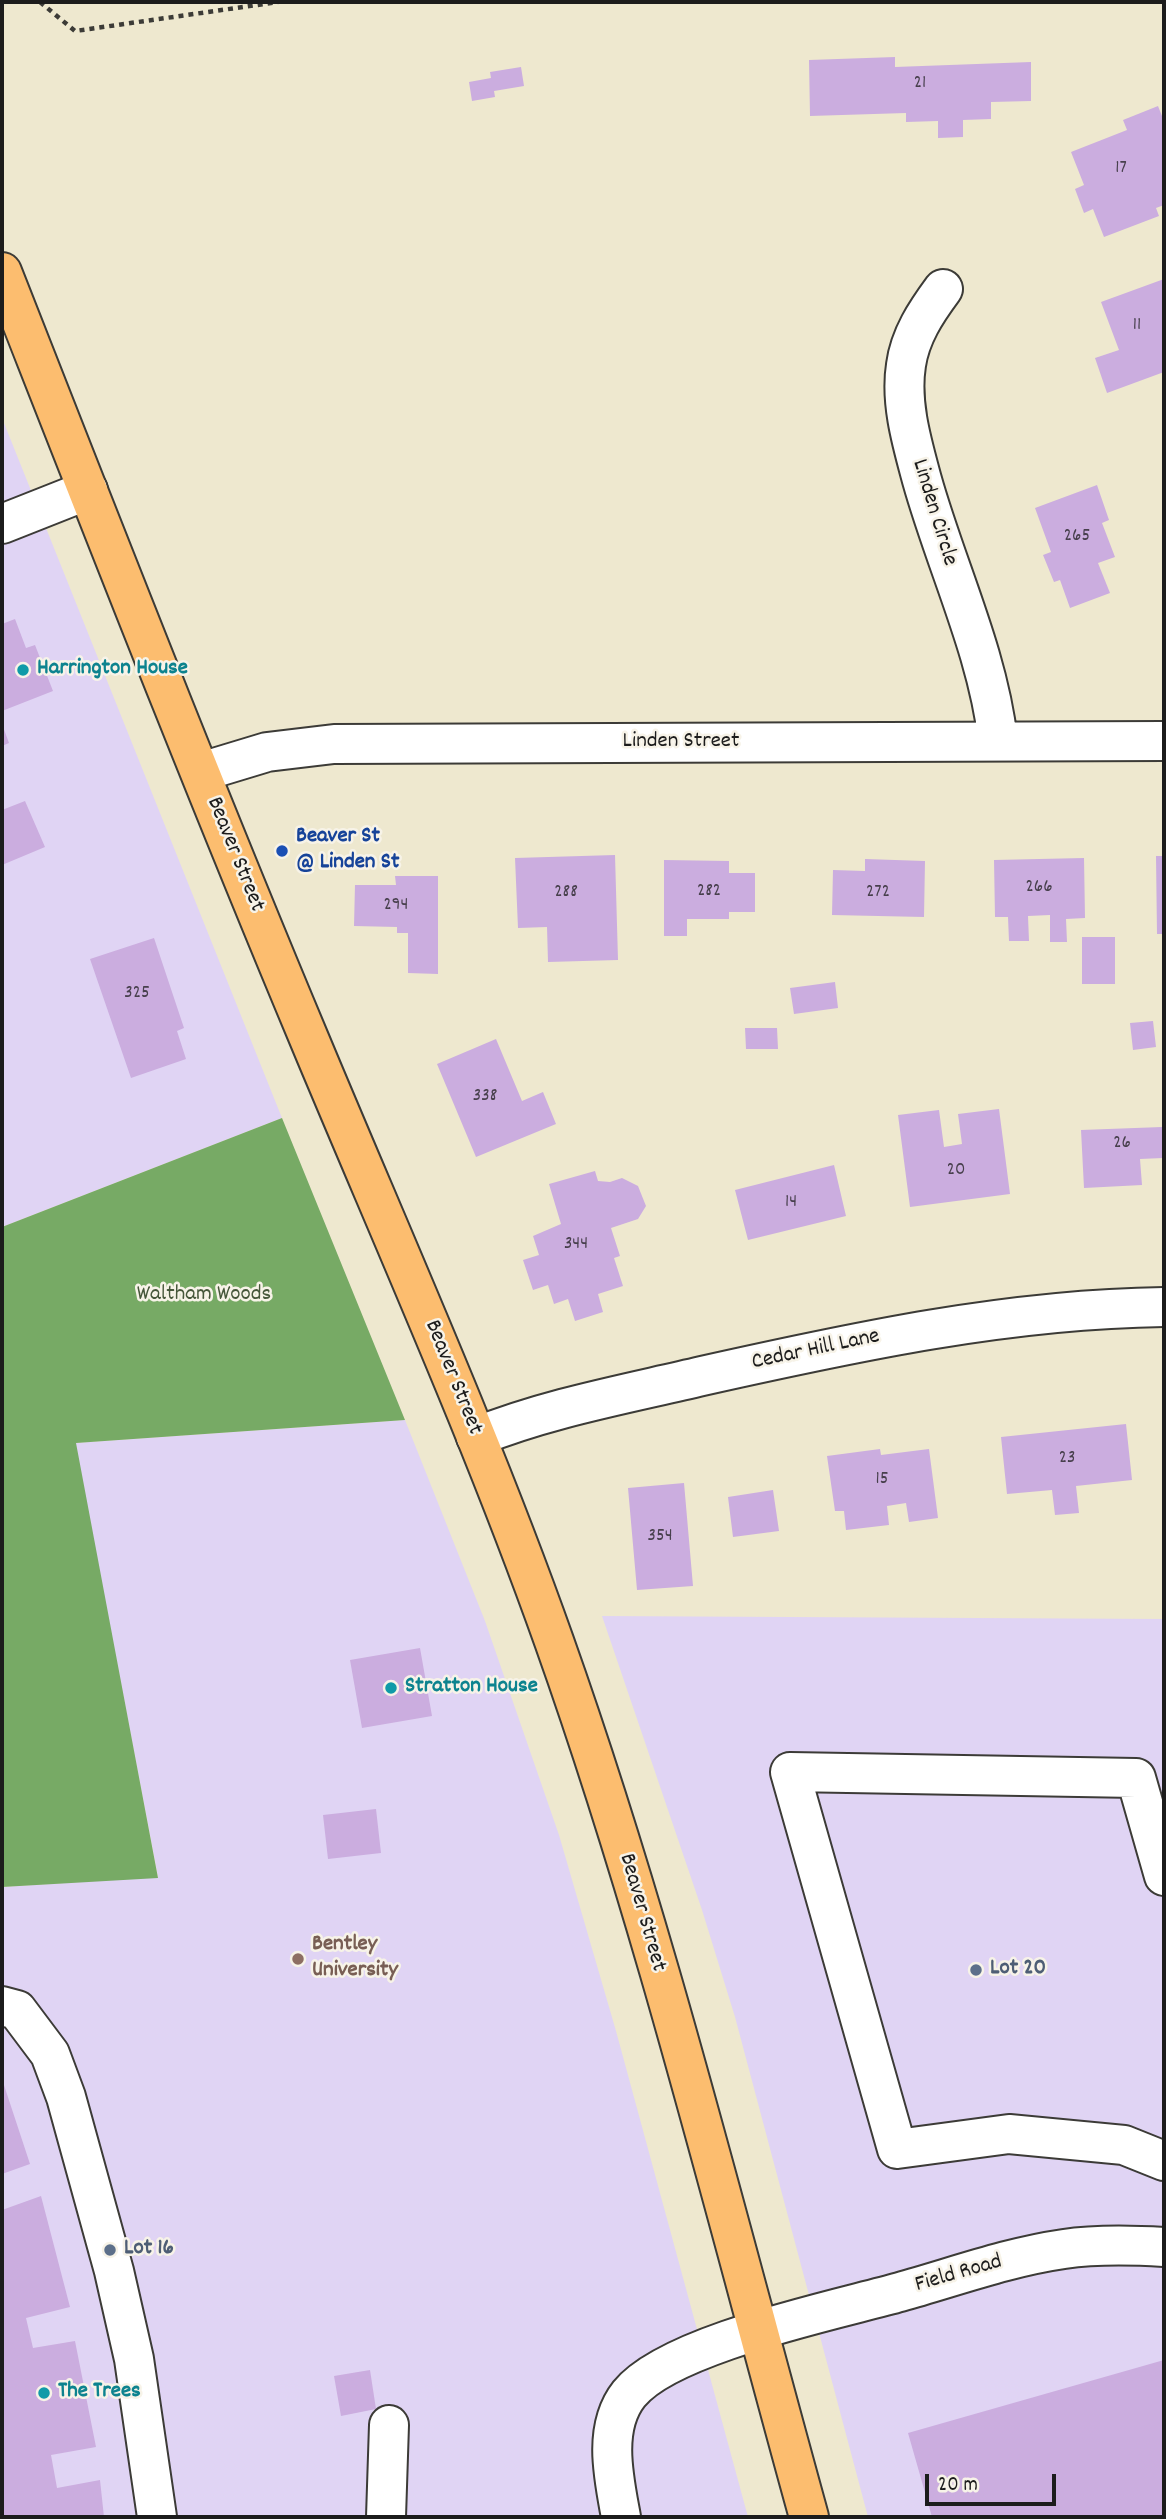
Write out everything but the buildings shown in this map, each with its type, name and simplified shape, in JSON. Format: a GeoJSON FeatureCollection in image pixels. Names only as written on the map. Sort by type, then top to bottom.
{"type":"FeatureCollection","features":[{"type":"Feature","properties":{"kind":"main road","name":"Beaver Street"},"geometry":{"type":"LineString","coordinates":[[2,272],[301,1021],[476,1437],[552,1635],[598,1771],[809,2517]]}},
{"type":"Feature","properties":{"kind":"street","name":"Linden Circle"},"geometry":{"type":"LineString","coordinates":[[943,289],[913,336],[906,364],[904,396],[929,503],[994,704],[998,741]]}},
{"type":"Feature","properties":{"kind":"street"},"geometry":{"type":"LineString","coordinates":[[2,524],[88,490]]}},
{"type":"Feature","properties":{"kind":"street","name":"Linden Street"},"geometry":{"type":"LineString","coordinates":[[201,772],[267,752],[334,744],[1164,741]]}},
{"type":"Feature","properties":{"kind":"street","name":"Cedar Hill Lane"},"geometry":{"type":"LineString","coordinates":[[476,1437],[563,1408],[910,1332],[1074,1312],[1164,1307]]}},
{"type":"Feature","properties":{"kind":"street"},"geometry":{"type":"LineString","coordinates":[[1164,1876],[1136,1779],[790,1772],[897,2149],[1009,2134],[1124,2145],[1164,2161]]}},
{"type":"Feature","properties":{"kind":"street"},"geometry":{"type":"LineString","coordinates":[[2,2006],[17,2010],[50,2054],[66,2097],[114,2271],[134,2359],[157,2517]]}},
{"type":"Feature","properties":{"kind":"street","name":"Field Road"},"geometry":{"type":"LineString","coordinates":[[621,2517],[612,2451],[616,2419],[629,2394],[652,2375],[689,2355],[844,2305],[1027,2255],[1106,2245],[1164,2247]]}},
{"type":"Feature","properties":{"kind":"street"},"geometry":{"type":"LineString","coordinates":[[386,2517],[389,2425]]}},
{"type":"Feature","properties":{"kind":"path"},"geometry":{"type":"LineString","coordinates":[[40,2],[75,31],[278,2]]}},
{"type":"Feature","properties":{"kind":"shaded area"},"geometry":{"type":"Polygon","coordinates":[[[2,418],[282,1118],[2,1227],[2,418]]]}},
{"type":"Feature","properties":{"kind":"shaded area","name":"Bentley University"},"geometry":{"type":"Polygon","coordinates":[[[405,1420],[485,1621],[559,1835],[616,2031],[748,2517],[2,2517],[2,1887],[158,1877],[75,1443],[405,1420]]]}},
{"type":"Feature","properties":{"kind":"shaded area"},"geometry":{"type":"Polygon","coordinates":[[[602,1616],[1164,1619],[1164,2517],[868,2517],[735,2017],[702,1910],[602,1616]]]}},
{"type":"Feature","properties":{"kind":"green space","name":"Waltham Woods"},"geometry":{"type":"Polygon","coordinates":[[[282,1118],[405,1420],[76,1443],[158,1878],[2,1887],[2,1227],[282,1118]]]}},
{"type":"Feature","properties":{"kind":"place","name":"Harrington House"},"geometry":{"type":"Point","coordinates":[23,670]}},
{"type":"Feature","properties":{"kind":"place","name":"Beaver St @ Linden St"},"geometry":{"type":"Point","coordinates":[282,851]}},
{"type":"Feature","properties":{"kind":"place","name":"Stratton House"},"geometry":{"type":"Point","coordinates":[391,1688]}},
{"type":"Feature","properties":{"kind":"place","name":"Bentley University"},"geometry":{"type":"Point","coordinates":[298,1959]}},
{"type":"Feature","properties":{"kind":"place","name":"Lot 20"},"geometry":{"type":"Point","coordinates":[976,1970]}},
{"type":"Feature","properties":{"kind":"place","name":"Lot 16"},"geometry":{"type":"Point","coordinates":[110,2250]}},
{"type":"Feature","properties":{"kind":"place","name":"The Trees"},"geometry":{"type":"Point","coordinates":[44,2393]}}]}
